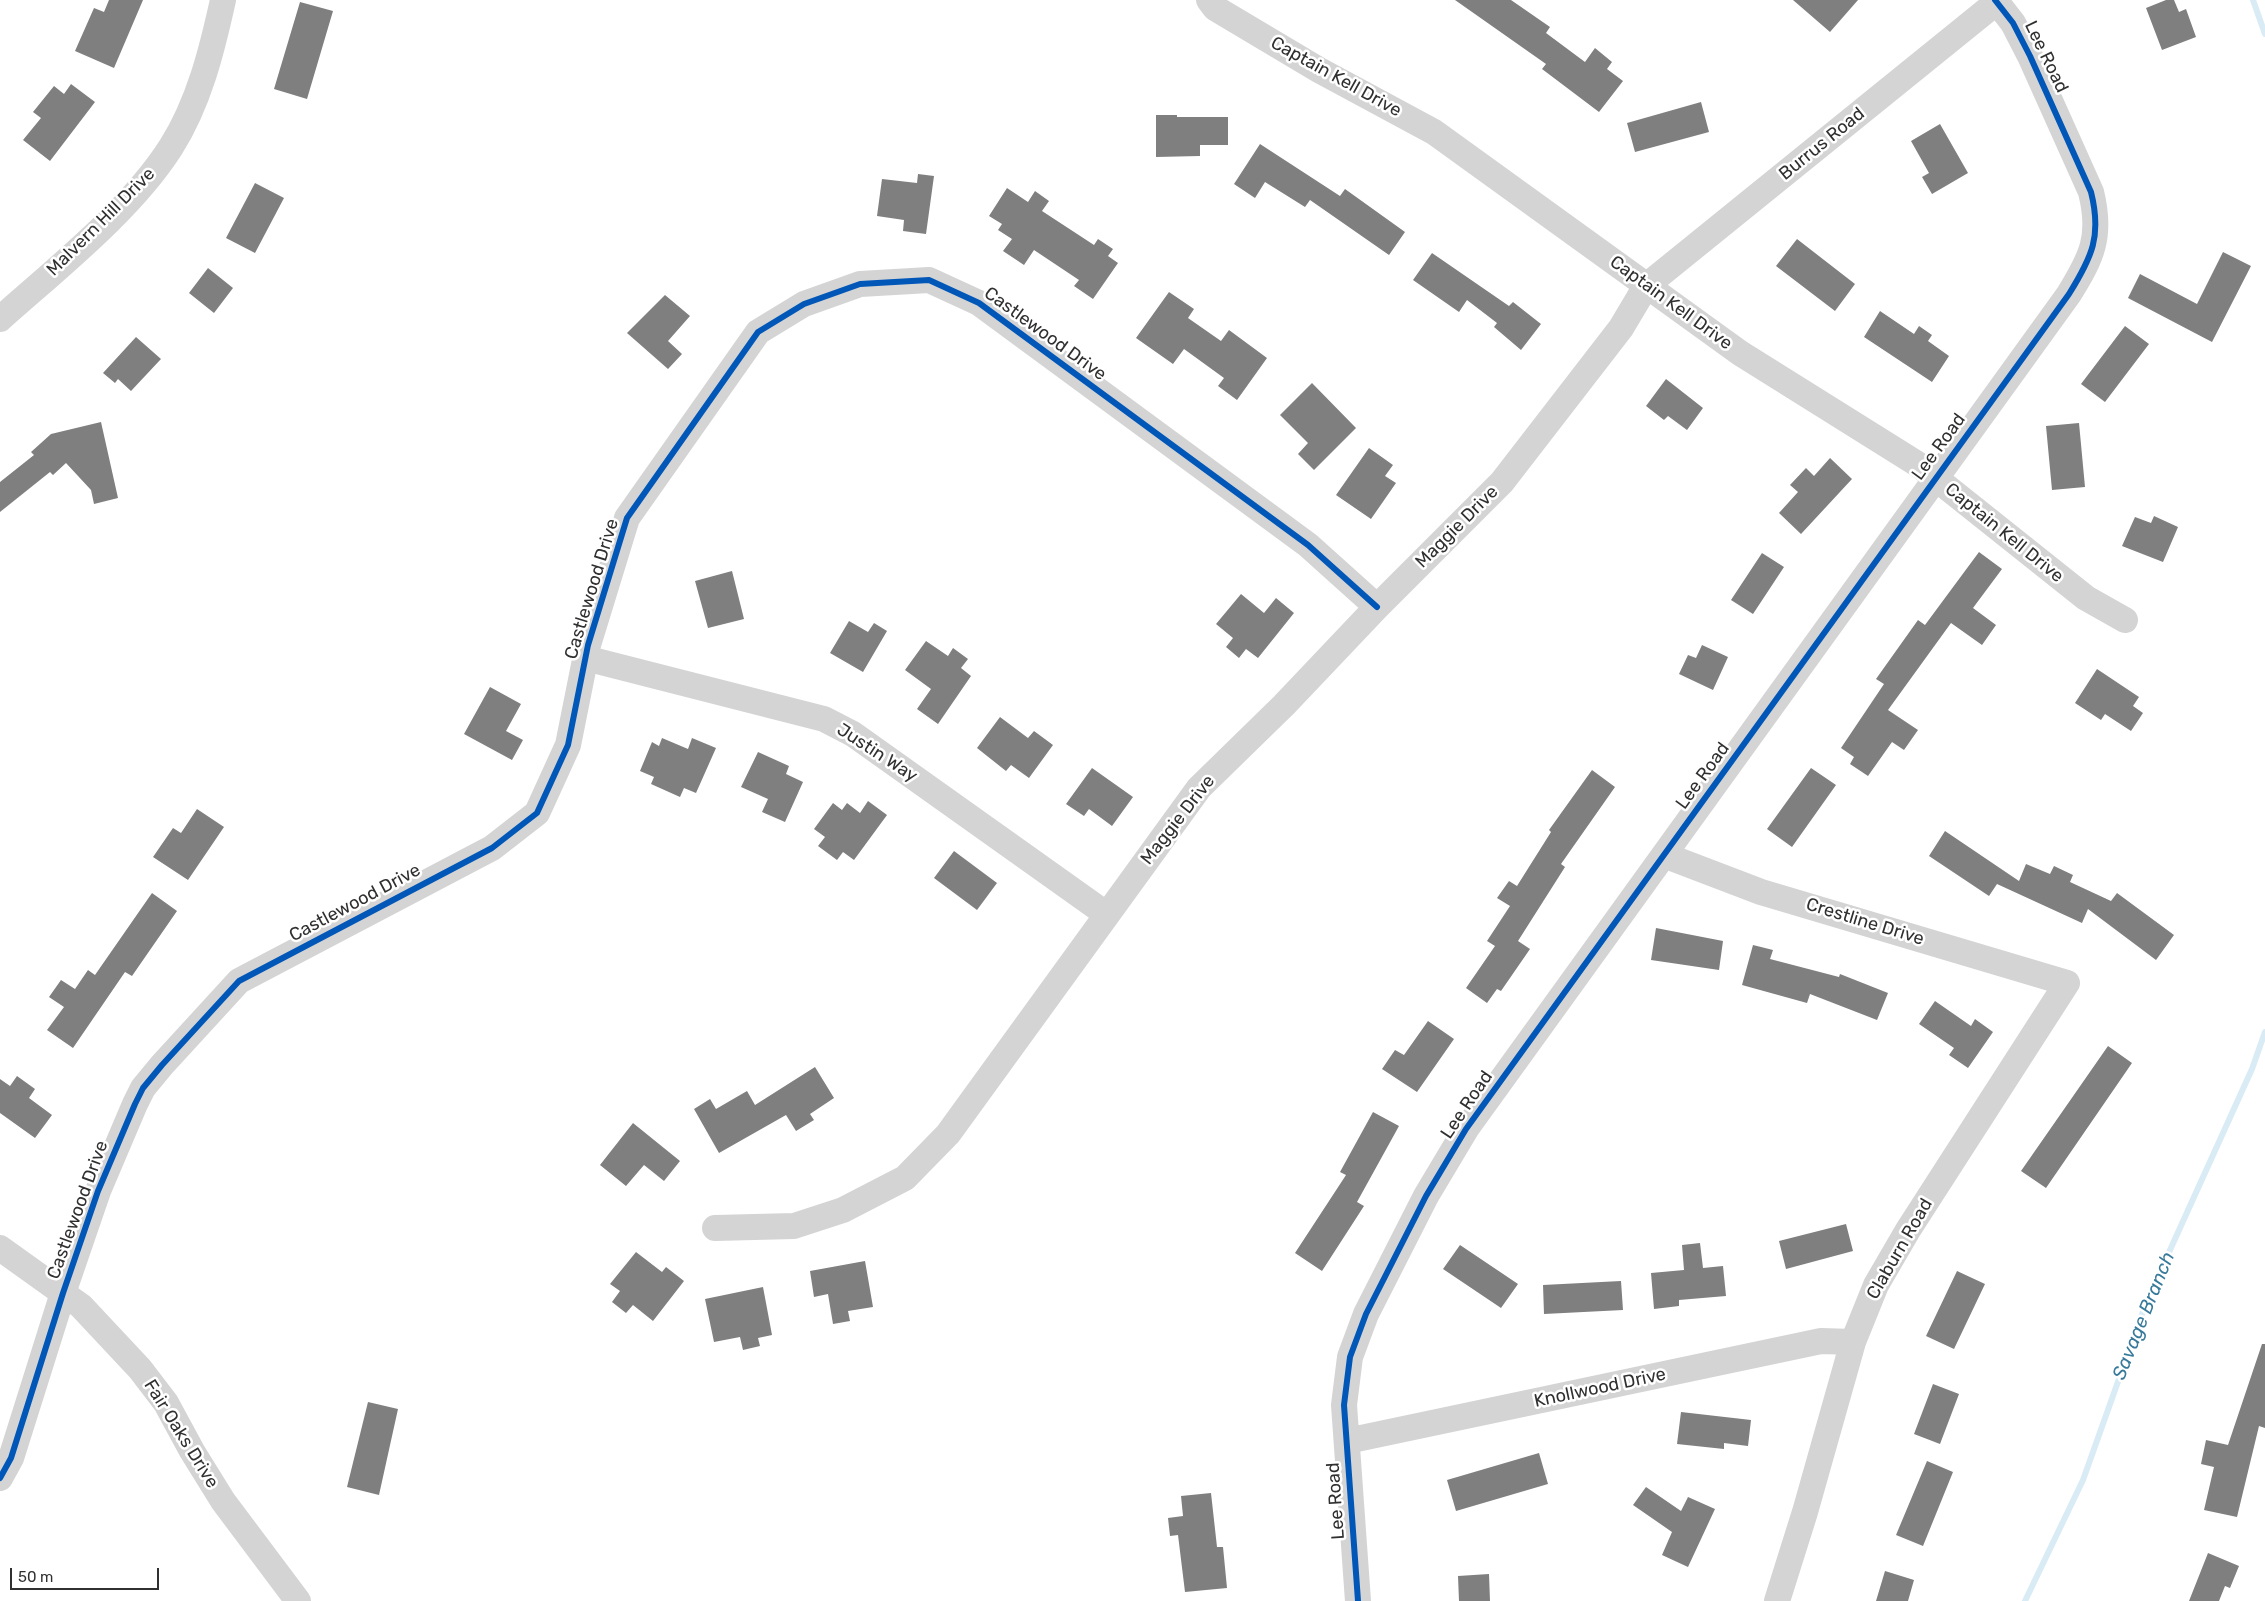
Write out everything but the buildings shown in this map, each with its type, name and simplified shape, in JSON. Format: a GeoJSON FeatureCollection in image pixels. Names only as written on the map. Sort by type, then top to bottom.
{"type":"FeatureCollection","features":[{"type":"Feature","properties":{"kind":"street","name":"Malvern Hill Drive"},"geometry":{"type":"LineString","coordinates":[[0,319],[96,232],[146,181],[172,146],[188,114],[204,73],[222,0]]}},
{"type":"Feature","properties":{"kind":"street","name":"Captain Kell Drive"},"geometry":{"type":"LineString","coordinates":[[1208,0],[1215,8],[1319,70],[1434,132],[1486,167],[1740,353],[1936,478],[2086,598],[2124,620]]}},
{"type":"Feature","properties":{"kind":"street","name":"Burrus Road"},"geometry":{"type":"LineString","coordinates":[[1646,286],[1997,1]]}},
{"type":"Feature","properties":{"kind":"street","name":"Lee Road"},"geometry":{"type":"LineString","coordinates":[[1358,1601],[1344,1405],[1350,1357],[1366,1314],[1426,1196],[1466,1129],[2069,294],[2087,264],[2093,246],[2096,215],[2091,192],[2030,56],[2013,23],[1997,1]]}},
{"type":"Feature","properties":{"kind":"street","name":"Castlewood Drive"},"geometry":{"type":"LineString","coordinates":[[0,1478],[11,1458],[63,1293],[98,1191],[143,1088],[239,981],[492,848],[536,813],[568,745],[585,658],[627,518],[758,332],[804,304],[860,284],[929,280],[979,303],[1308,545],[1377,607]]}},
{"type":"Feature","properties":{"kind":"street","name":"Maggie Drive"},"geometry":{"type":"LineString","coordinates":[[715,1228],[794,1226],[843,1210],[905,1178],[948,1134],[1106,914],[1200,788],[1502,482],[1622,328],[1646,286]]}},
{"type":"Feature","properties":{"kind":"street","name":"Justin Way"},"geometry":{"type":"LineString","coordinates":[[585,658],[824,720],[853,734],[1106,914]]}},
{"type":"Feature","properties":{"kind":"street","name":"Crestline Drive"},"geometry":{"type":"LineString","coordinates":[[1664,855],[1762,892],[2067,983]]}},
{"type":"Feature","properties":{"kind":"street","name":"Claburn Road"},"geometry":{"type":"LineString","coordinates":[[1778,1601],[1853,1342],[1876,1285],[1908,1230],[2067,983]]}},
{"type":"Feature","properties":{"kind":"street","name":"Fair Oaks Drive"},"geometry":{"type":"LineString","coordinates":[[0,1248],[81,1306],[140,1369],[166,1403],[192,1451],[223,1501],[298,1601]]}},
{"type":"Feature","properties":{"kind":"street","name":"Knollwood Drive"},"geometry":{"type":"LineString","coordinates":[[1347,1441],[1821,1341],[1853,1342]]}},
{"type":"Feature","properties":{"kind":"waterway","name":"Savage Branch"},"geometry":{"type":"LineString","coordinates":[[2253,0],[2265,34]]}},
{"type":"Feature","properties":{"kind":"waterway","name":"Savage Branch"},"geometry":{"type":"LineString","coordinates":[[2025,1601],[2083,1480],[2146,1303],[2252,1069],[2265,1032]]}},
{"type":"Feature","properties":{"kind":"cycle path"},"geometry":{"type":"LineString","coordinates":[[1358,1601],[1344,1405],[1350,1357],[1366,1314],[1426,1196],[1466,1129],[2069,294],[2089,257],[2095,234],[2094,207],[2091,192],[2030,56],[2013,23],[1995,0]]}},
{"type":"Feature","properties":{"kind":"cycle path"},"geometry":{"type":"LineString","coordinates":[[0,1478],[11,1458],[63,1293],[98,1191],[143,1088],[239,981],[492,848],[537,813],[568,745],[588,645],[627,518],[758,332],[804,304],[860,284],[929,280],[979,303],[1308,545],[1377,607]]}}]}
